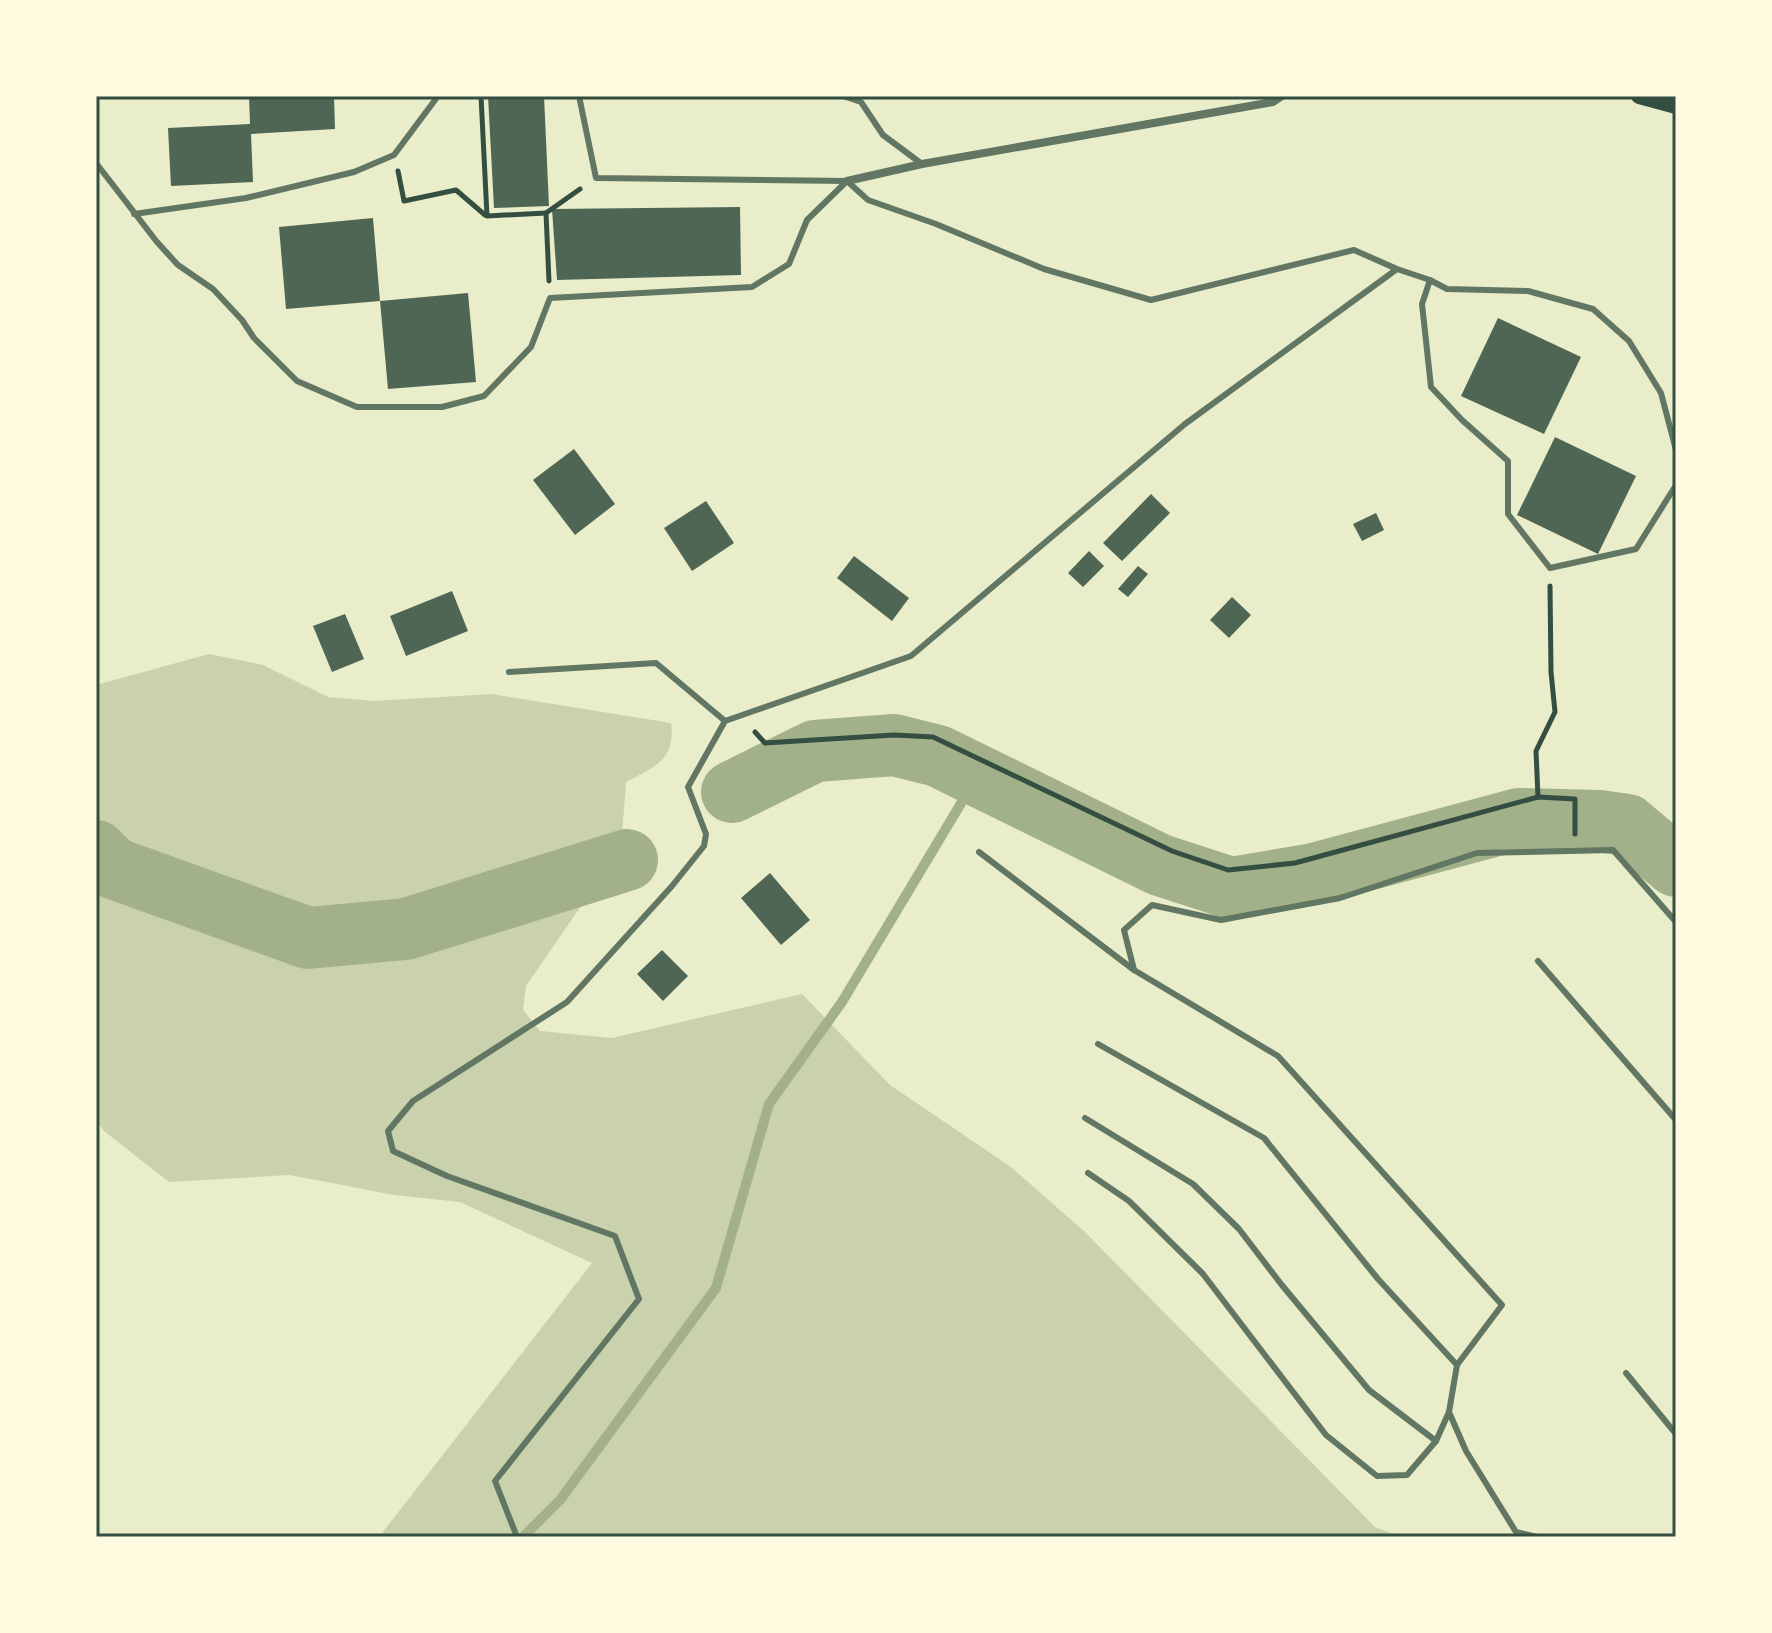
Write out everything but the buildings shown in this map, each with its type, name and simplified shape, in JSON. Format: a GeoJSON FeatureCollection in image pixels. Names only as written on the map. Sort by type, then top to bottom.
{"type":"FeatureCollection","features":[{"type":"Feature","properties":{"kind":"main road"},"geometry":{"type":"LineString","coordinates":[[1639,96],[1676,106]]}},
{"type":"Feature","properties":{"kind":"street"},"geometry":{"type":"LineString","coordinates":[[847,181],[922,164],[1273,102],[1282,96]]}},
{"type":"Feature","properties":{"kind":"lane"},"geometry":{"type":"LineString","coordinates":[[134,214],[246,198],[354,172],[394,155],[438,96]]}},
{"type":"Feature","properties":{"kind":"lane"},"geometry":{"type":"LineString","coordinates":[[579,96],[596,178],[847,181],[868,200],[936,224],[1044,269],[1151,300],[1354,250],[1447,289],[1528,291],[1593,309],[1629,341],[1661,393],[1676,450]]}},
{"type":"Feature","properties":{"kind":"lane"},"geometry":{"type":"LineString","coordinates":[[843,96],[861,102],[883,135],[922,164]]}},
{"type":"Feature","properties":{"kind":"lane"},"geometry":{"type":"LineString","coordinates":[[96,163],[178,265],[213,289],[254,338],[297,381],[357,407],[442,407],[484,396],[531,347],[550,298],[752,287],[789,264],[807,220],[847,181]]}},
{"type":"Feature","properties":{"kind":"lane"},"geometry":{"type":"LineString","coordinates":[[517,1537],[495,1481],[639,1299],[615,1236],[447,1176],[393,1151],[388,1131],[413,1101],[567,1002],[672,886],[704,846],[706,834],[688,787],[725,721],[911,656],[1185,424],[1397,269]]}},
{"type":"Feature","properties":{"kind":"lane"},"geometry":{"type":"LineString","coordinates":[[1430,280],[1422,304],[1431,387],[1508,461],[1508,514],[1550,568],[1636,549],[1676,485]]}},
{"type":"Feature","properties":{"kind":"lane"},"geometry":{"type":"LineString","coordinates":[[509,672],[656,663],[725,721]]}},
{"type":"Feature","properties":{"kind":"lane"},"geometry":{"type":"LineString","coordinates":[[1134,970],[1124,930],[1152,905],[1221,920],[1340,898],[1477,853],[1613,850],[1676,922]]}},
{"type":"Feature","properties":{"kind":"lane"},"geometry":{"type":"LineString","coordinates":[[979,852],[1134,970],[1278,1056],[1502,1305],[1457,1365],[1449,1412],[1436,1441],[1407,1475],[1377,1476],[1326,1435],[1203,1274],[1129,1201],[1088,1173]]}},
{"type":"Feature","properties":{"kind":"lane"},"geometry":{"type":"LineString","coordinates":[[1538,961],[1676,1120]]}},
{"type":"Feature","properties":{"kind":"lane"},"geometry":{"type":"LineString","coordinates":[[1098,1044],[1264,1138],[1378,1279],[1457,1365]]}},
{"type":"Feature","properties":{"kind":"lane"},"geometry":{"type":"LineString","coordinates":[[1085,1118],[1193,1184],[1239,1229],[1369,1390],[1436,1441]]}},
{"type":"Feature","properties":{"kind":"lane"},"geometry":{"type":"LineString","coordinates":[[1626,1373],[1676,1434]]}},
{"type":"Feature","properties":{"kind":"lane"},"geometry":{"type":"LineString","coordinates":[[1449,1412],[1466,1451],[1516,1532],[1537,1537]]}},
{"type":"Feature","properties":{"kind":"path"},"geometry":{"type":"LineString","coordinates":[[481,96],[487,216]]}},
{"type":"Feature","properties":{"kind":"path"},"geometry":{"type":"LineString","coordinates":[[394,155],[404,201],[456,190],[487,216],[546,213]]}},
{"type":"Feature","properties":{"kind":"path"},"geometry":{"type":"LineString","coordinates":[[550,298],[546,213],[596,178]]}},
{"type":"Feature","properties":{"kind":"path"},"geometry":{"type":"LineString","coordinates":[[1538,797],[1536,751],[1555,712],[1551,672],[1550,568]]}},
{"type":"Feature","properties":{"kind":"path"},"geometry":{"type":"LineString","coordinates":[[739,716],[765,743],[894,735],[933,737],[1172,851],[1228,870],[1295,863],[1538,797],[1575,799],[1575,851]]}},
{"type":"Feature","properties":{"kind":"green space"},"geometry":{"type":"Polygon","coordinates":[[[209,654],[263,665],[328,697],[374,701],[491,694],[671,723],[670,746],[661,761],[626,782],[621,848],[526,986],[523,1010],[540,1031],[612,1038],[802,994],[890,1085],[1011,1167],[1085,1232],[1375,1527],[1402,1537],[379,1537],[592,1263],[460,1202],[394,1195],[290,1175],[169,1182],[104,1131],[96,1119],[96,685],[209,654]]]}},
{"type":"Feature","properties":{"kind":"waterway"},"geometry":{"type":"LineString","coordinates":[[732,792],[815,751],[894,745],[938,756],[1160,865],[1231,888],[1314,874],[1519,819],[1599,821],[1627,825],[1676,866]]}},
{"type":"Feature","properties":{"kind":"waterway"},"geometry":{"type":"LineString","coordinates":[[523,1537],[560,1500],[716,1288],[769,1104],[842,1002],[978,775]]}},
{"type":"Feature","properties":{"kind":"waterway"},"geometry":{"type":"LineString","coordinates":[[96,851],[113,868],[308,938],[406,929],[627,860]]}}]}
